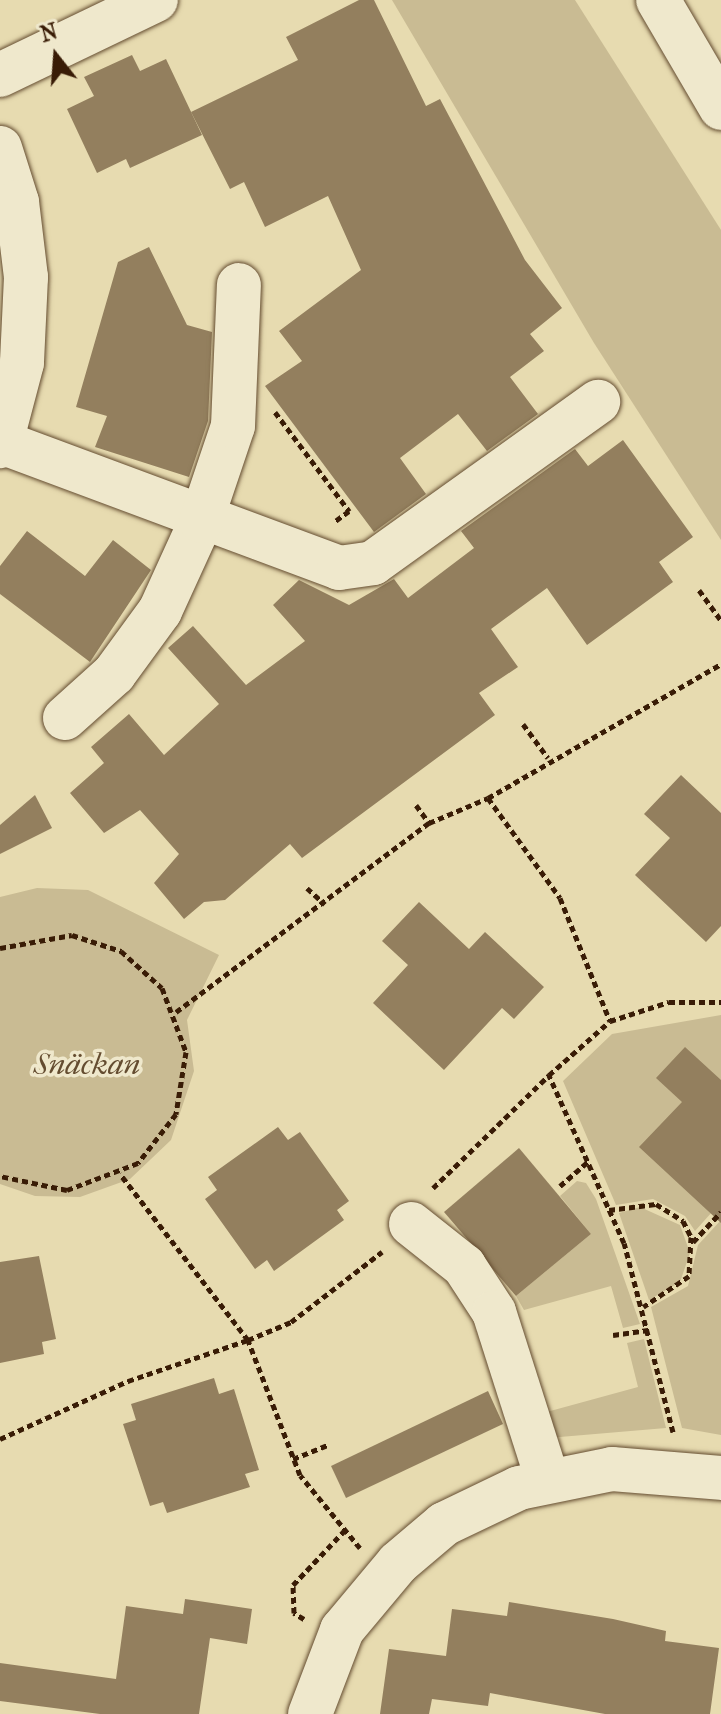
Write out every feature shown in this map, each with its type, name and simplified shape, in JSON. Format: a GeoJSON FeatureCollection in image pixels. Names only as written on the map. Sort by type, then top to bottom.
{"type":"FeatureCollection","features":[{"type":"Feature","properties":{"kind":"street"},"geometry":{"type":"LineString","coordinates":[[0,75],[156,0]]}},
{"type":"Feature","properties":{"kind":"street"},"geometry":{"type":"LineString","coordinates":[[658,0],[721,108]]}},
{"type":"Feature","properties":{"kind":"street"},"geometry":{"type":"LineString","coordinates":[[0,148],[17,202],[26,277],[22,363],[1,444],[201,521],[339,568],[373,563],[598,402]]}},
{"type":"Feature","properties":{"kind":"street"},"geometry":{"type":"LineString","coordinates":[[65,718],[114,674],[160,611],[201,521],[233,426],[241,367],[239,285]]}},
{"type":"Feature","properties":{"kind":"street"},"geometry":{"type":"LineString","coordinates":[[411,1224],[464,1266],[494,1312],[548,1481]]}},
{"type":"Feature","properties":{"kind":"street"},"geometry":{"type":"LineString","coordinates":[[310,1714],[342,1630],[398,1563],[444,1524],[548,1481],[612,1469],[673,1468],[721,1478]]}},
{"type":"Feature","properties":{"kind":"path"},"geometry":{"type":"LineString","coordinates":[[241,367],[349,511],[328,527]]}},
{"type":"Feature","properties":{"kind":"path"},"geometry":{"type":"LineString","coordinates":[[699,590],[721,620]]}},
{"type":"Feature","properties":{"kind":"path"},"geometry":{"type":"LineString","coordinates":[[176,1012],[325,904],[429,823],[488,798],[548,758],[721,664]]}},
{"type":"Feature","properties":{"kind":"path"},"geometry":{"type":"LineString","coordinates":[[523,724],[548,758]]}},
{"type":"Feature","properties":{"kind":"path"},"geometry":{"type":"LineString","coordinates":[[488,798],[560,898],[610,1021]]}},
{"type":"Feature","properties":{"kind":"path"},"geometry":{"type":"LineString","coordinates":[[416,805],[429,823]]}},
{"type":"Feature","properties":{"kind":"path"},"geometry":{"type":"LineString","coordinates":[[307,888],[325,904]]}},
{"type":"Feature","properties":{"kind":"path"},"geometry":{"type":"LineString","coordinates":[[0,948],[47,935],[95,940],[144,967],[176,1012],[186,1052],[176,1114],[153,1149],[120,1174],[67,1190],[0,1176]]}},
{"type":"Feature","properties":{"kind":"path"},"geometry":{"type":"LineString","coordinates":[[0,1439],[128,1381],[291,1322],[337,1289],[411,1224],[451,1167],[610,1021],[669,1002],[721,1002]]}},
{"type":"Feature","properties":{"kind":"path"},"geometry":{"type":"LineString","coordinates":[[549,1075],[609,1210],[643,1307],[666,1391],[673,1468]]}},
{"type":"Feature","properties":{"kind":"path"},"geometry":{"type":"LineString","coordinates":[[560,1186],[588,1162]]}},
{"type":"Feature","properties":{"kind":"path"},"geometry":{"type":"LineString","coordinates":[[120,1174],[248,1340],[293,1459],[319,1506],[365,1553]]}},
{"type":"Feature","properties":{"kind":"path"},"geometry":{"type":"LineString","coordinates":[[609,1210],[656,1204],[683,1221],[692,1242],[694,1264],[681,1288],[643,1307]]}},
{"type":"Feature","properties":{"kind":"path"},"geometry":{"type":"LineString","coordinates":[[692,1242],[721,1212]]}},
{"type":"Feature","properties":{"kind":"path"},"geometry":{"type":"LineString","coordinates":[[613,1335],[650,1330]]}},
{"type":"Feature","properties":{"kind":"path"},"geometry":{"type":"LineString","coordinates":[[293,1459],[327,1445]]}},
{"type":"Feature","properties":{"kind":"path"},"geometry":{"type":"LineString","coordinates":[[311,1623],[294,1613],[293,1585],[344,1531]]}},
{"type":"Feature","properties":{"kind":"green space"},"geometry":{"type":"Polygon","coordinates":[[[392,0],[575,0],[721,230],[721,540],[594,343],[392,0]]]}},
{"type":"Feature","properties":{"kind":"green space","name":"Snäckan"},"geometry":{"type":"Polygon","coordinates":[[[37,888],[88,890],[219,955],[187,1020],[194,1071],[171,1140],[130,1179],[80,1197],[35,1196],[0,1184],[0,897],[37,888]]]}},
{"type":"Feature","properties":{"kind":"green space"},"geometry":{"type":"Polygon","coordinates":[[[721,1015],[721,1202],[695,1231],[685,1216],[653,1199],[616,1205],[563,1081],[612,1034],[721,1015]]]}},
{"type":"Feature","properties":{"kind":"green space"},"geometry":{"type":"Polygon","coordinates":[[[577,1181],[586,1183],[596,1199],[640,1324],[623,1328],[611,1286],[524,1310],[516,1296],[591,1234],[560,1196],[577,1181]]]}},
{"type":"Feature","properties":{"kind":"green space"},"geometry":{"type":"Polygon","coordinates":[[[640,1207],[680,1225],[690,1253],[680,1282],[649,1300],[619,1213],[640,1207]]]}},
{"type":"Feature","properties":{"kind":"green space"},"geometry":{"type":"Polygon","coordinates":[[[721,1220],[721,1435],[682,1428],[651,1307],[688,1286],[698,1245],[721,1220]]]}},
{"type":"Feature","properties":{"kind":"green space"},"geometry":{"type":"Polygon","coordinates":[[[644,1339],[666,1428],[548,1438],[543,1413],[638,1387],[627,1343],[644,1339]]]}},
{"type":"Feature","properties":{"kind":"building"},"geometry":{"type":"Polygon","coordinates":[[[359,0],[374,0],[426,106],[440,99],[525,260],[562,308],[530,334],[544,351],[510,377],[538,414],[487,451],[458,414],[400,458],[426,494],[374,532],[265,386],[302,361],[279,331],[361,270],[328,196],[265,227],[244,182],[230,189],[191,112],[298,60],[286,37],[359,0]]]}},
{"type":"Feature","properties":{"kind":"building"},"geometry":{"type":"Polygon","coordinates":[[[132,55],[140,71],[166,59],[202,135],[130,168],[126,159],[97,173],[67,109],[94,96],[84,77],[132,55]]]}},
{"type":"Feature","properties":{"kind":"building"},"geometry":{"type":"Polygon","coordinates":[[[149,247],[187,325],[212,332],[208,421],[189,477],[95,447],[107,416],[76,407],[118,262],[149,247]]]}},
{"type":"Feature","properties":{"kind":"building"},"geometry":{"type":"Polygon","coordinates":[[[623,440],[693,537],[659,562],[673,582],[587,645],[547,588],[491,629],[518,667],[479,693],[495,715],[302,858],[290,844],[225,900],[204,902],[184,919],[154,883],[179,854],[140,810],[104,833],[70,793],[104,763],[91,747],[129,714],[164,755],[219,704],[168,648],[193,626],[246,685],[305,641],[273,605],[299,580],[349,605],[394,579],[408,598],[474,548],[461,531],[575,449],[588,466],[623,440]]]}},
{"type":"Feature","properties":{"kind":"building"},"geometry":{"type":"Polygon","coordinates":[[[27,531],[85,576],[113,540],[151,570],[90,662],[0,594],[0,566],[27,531]]]}},
{"type":"Feature","properties":{"kind":"building"},"geometry":{"type":"Polygon","coordinates":[[[681,775],[721,813],[721,926],[706,942],[635,875],[670,838],[644,814],[681,775]]]}},
{"type":"Feature","properties":{"kind":"building"},"geometry":{"type":"Polygon","coordinates":[[[35,795],[52,828],[0,854],[0,825],[35,795]]]}},
{"type":"Feature","properties":{"kind":"building"},"geometry":{"type":"Polygon","coordinates":[[[419,902],[469,949],[485,932],[544,987],[514,1019],[502,1008],[444,1070],[373,1003],[408,965],[382,941],[419,902]]]}},
{"type":"Feature","properties":{"kind":"building"},"geometry":{"type":"Polygon","coordinates":[[[685,1047],[721,1080],[721,1223],[639,1147],[682,1102],[656,1078],[685,1047]]]}},
{"type":"Feature","properties":{"kind":"building"},"geometry":{"type":"Polygon","coordinates":[[[278,1127],[288,1140],[300,1132],[349,1201],[337,1210],[344,1220],[274,1271],[267,1260],[255,1269],[205,1199],[217,1190],[208,1177],[278,1127]]]}},
{"type":"Feature","properties":{"kind":"building"},"geometry":{"type":"Polygon","coordinates":[[[519,1148],[591,1234],[516,1296],[444,1212],[519,1148]]]}},
{"type":"Feature","properties":{"kind":"building"},"geometry":{"type":"Polygon","coordinates":[[[39,1256],[56,1339],[42,1342],[44,1354],[0,1363],[0,1262],[39,1256]]]}},
{"type":"Feature","properties":{"kind":"building"},"geometry":{"type":"Polygon","coordinates":[[[214,1378],[219,1394],[234,1389],[259,1470],[245,1474],[250,1487],[167,1513],[163,1502],[150,1506],[123,1424],[136,1420],[131,1404],[214,1378]]]}},
{"type":"Feature","properties":{"kind":"building"},"geometry":{"type":"Polygon","coordinates":[[[488,1391],[503,1424],[346,1498],[331,1466],[488,1391]]]}},
{"type":"Feature","properties":{"kind":"building"},"geometry":{"type":"Polygon","coordinates":[[[185,1599],[252,1609],[247,1644],[210,1638],[199,1714],[100,1714],[0,1701],[0,1663],[116,1679],[126,1606],[183,1614],[185,1599]]]}},
{"type":"Feature","properties":{"kind":"building"},"geometry":{"type":"Polygon","coordinates":[[[509,1602],[613,1619],[666,1631],[665,1641],[719,1648],[710,1714],[605,1714],[490,1693],[488,1706],[432,1699],[429,1714],[380,1714],[389,1649],[446,1656],[452,1609],[507,1616],[509,1602]]]}}]}
